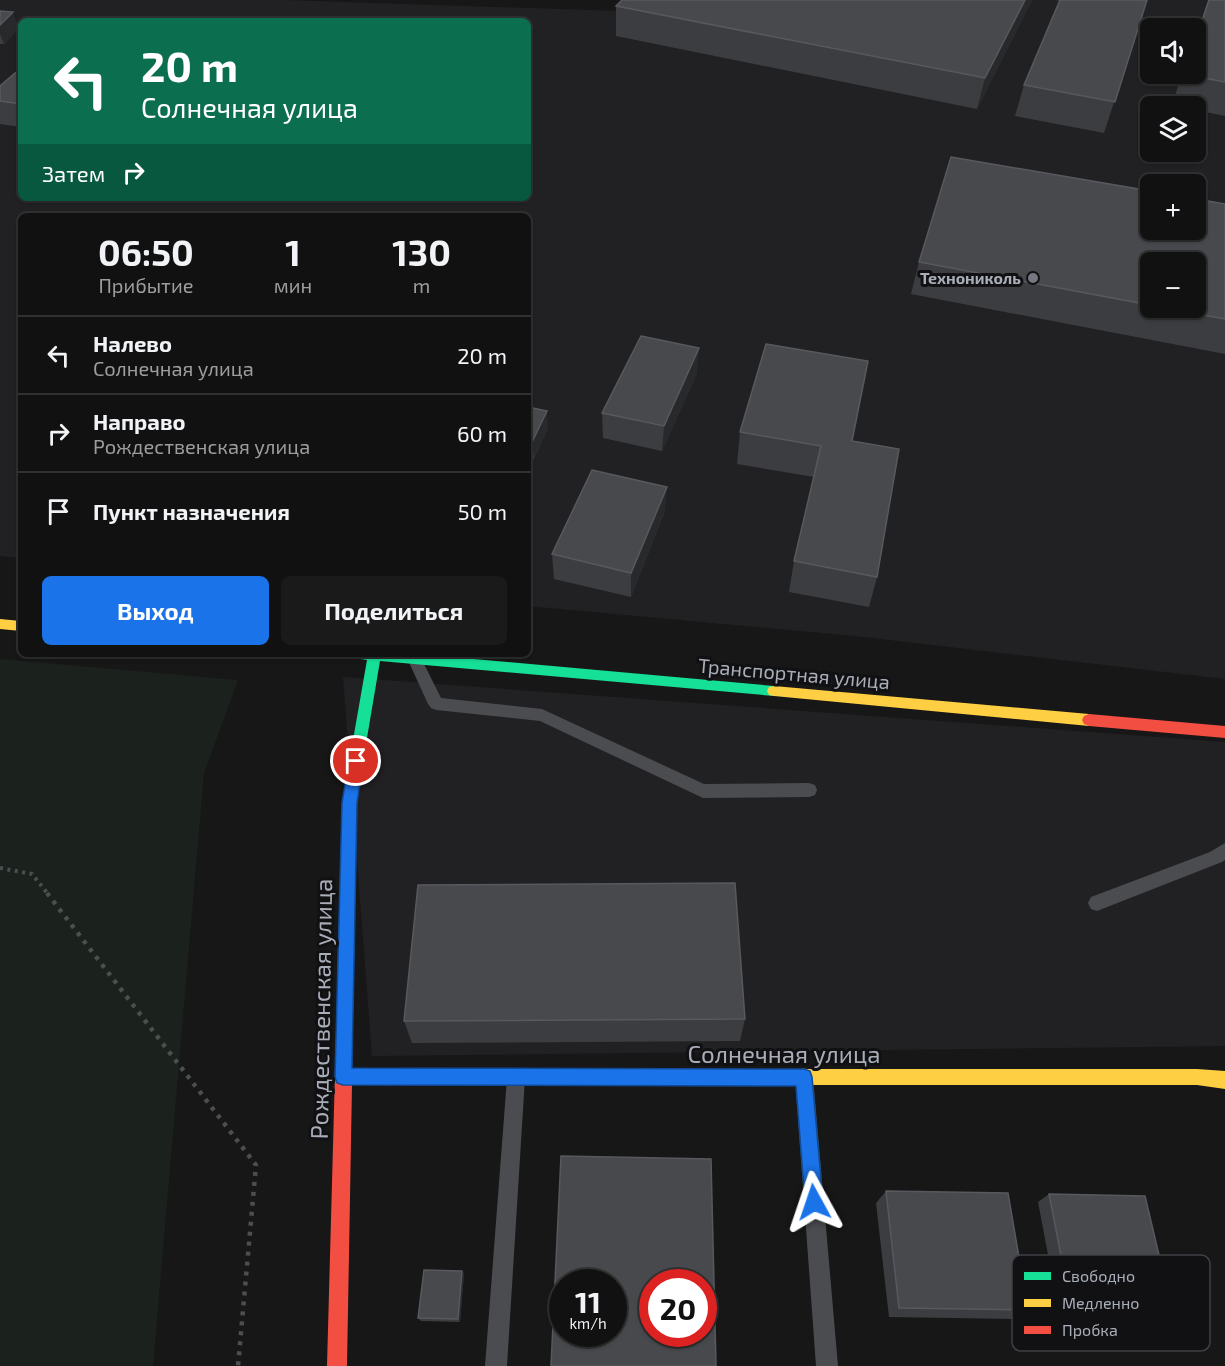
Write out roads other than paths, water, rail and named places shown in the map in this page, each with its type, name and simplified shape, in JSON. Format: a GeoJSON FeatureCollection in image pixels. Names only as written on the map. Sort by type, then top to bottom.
{"type":"FeatureCollection","features":[{"type":"Feature","properties":{"kind":"street"},"geometry":{"type":"LineString","coordinates":[[0,624],[18,626]]}},
{"type":"Feature","properties":{"kind":"street","name":"Рождественская улица"},"geometry":{"type":"LineString","coordinates":[[337,1366],[349,803],[374,657]]}},
{"type":"Feature","properties":{"kind":"street","name":"Транспортная улица"},"geometry":{"type":"LineString","coordinates":[[401,657],[1225,732]]}},
{"type":"Feature","properties":{"kind":"street","name":"Солнечная улица"},"geometry":{"type":"LineString","coordinates":[[343,1077],[1197,1077],[1225,1080]]}},
{"type":"Feature","properties":{"kind":"lane"},"geometry":{"type":"LineString","coordinates":[[414,658],[435,704],[542,715],[703,791],[809,790]]}},
{"type":"Feature","properties":{"kind":"lane"},"geometry":{"type":"LineString","coordinates":[[1096,903],[1216,857],[1225,850]]}},
{"type":"Feature","properties":{"kind":"lane"},"geometry":{"type":"LineString","coordinates":[[804,1077],[827,1366]]}},
{"type":"Feature","properties":{"kind":"lane"},"geometry":{"type":"LineString","coordinates":[[496,1366],[516,1078]]}},
{"type":"Feature","properties":{"kind":"place","name":"Технониколь"},"geometry":{"type":"Point","coordinates":[1033,278]}}]}
